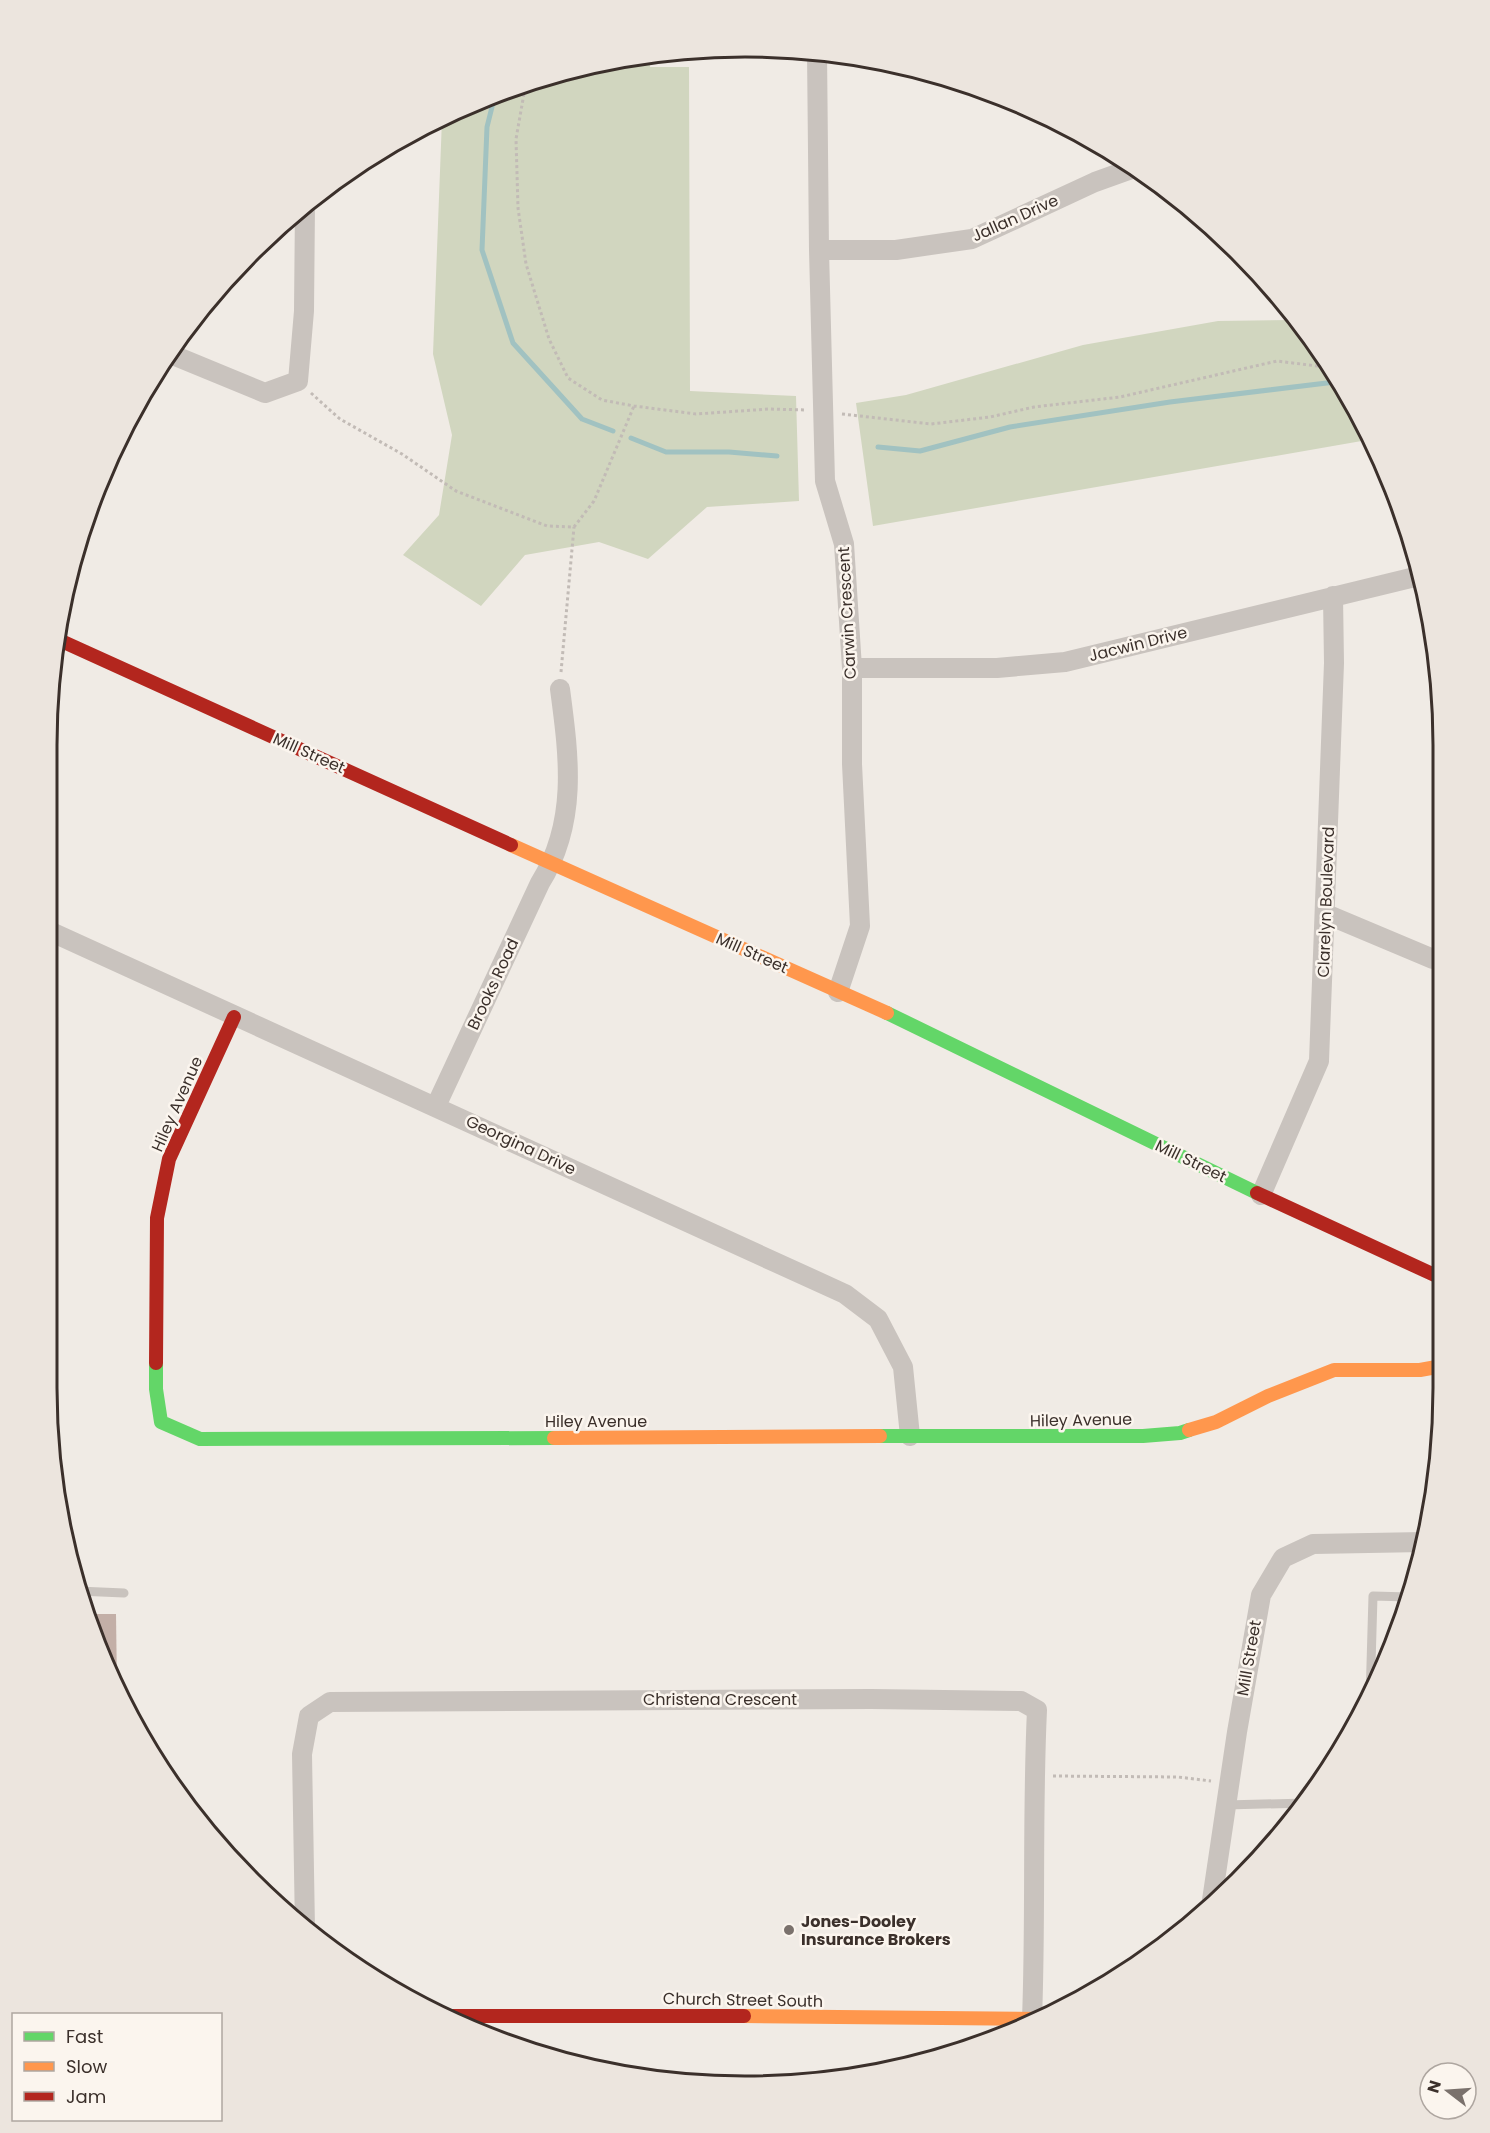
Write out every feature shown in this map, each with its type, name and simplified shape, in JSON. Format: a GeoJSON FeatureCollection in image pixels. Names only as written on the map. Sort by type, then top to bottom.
{"type":"FeatureCollection","features":[{"type":"Feature","properties":{"kind":"street","name":"Carwin Crescent"},"geometry":{"type":"LineString","coordinates":[[818,61],[819,250],[825,481],[844,544],[852,668],[852,764],[860,926],[838,992]]}},
{"type":"Feature","properties":{"kind":"street","name":"Jallan Drive"},"geometry":{"type":"LineString","coordinates":[[819,250],[896,250],[972,238],[1095,182],[1124,171]]}},
{"type":"Feature","properties":{"kind":"street"},"geometry":{"type":"LineString","coordinates":[[177,357],[265,393],[298,381],[304,311],[305,216]]}},
{"type":"Feature","properties":{"kind":"street","name":"Jacwin Drive"},"geometry":{"type":"LineString","coordinates":[[852,668],[997,668],[1065,662],[1412,578]]}},
{"type":"Feature","properties":{"kind":"street","name":"Clarelyn Boulevard"},"geometry":{"type":"LineString","coordinates":[[1261,1195],[1319,1061],[1334,663],[1333,596]]}},
{"type":"Feature","properties":{"kind":"street","name":"Mill Street"},"geometry":{"type":"LineString","coordinates":[[65,643],[552,864],[914,1025],[1261,1195],[1433,1274]]}},
{"type":"Feature","properties":{"kind":"street","name":"Brooks Road"},"geometry":{"type":"LineString","coordinates":[[436,1106],[540,882],[552,864],[564,827],[568,788],[568,744],[560,689]]}},
{"type":"Feature","properties":{"kind":"street"},"geometry":{"type":"LineString","coordinates":[[1326,914],[1433,958]]}},
{"type":"Feature","properties":{"kind":"street","name":"Georgina Drive"},"geometry":{"type":"LineString","coordinates":[[57,935],[845,1294],[878,1319],[903,1367],[910,1436]]}},
{"type":"Feature","properties":{"kind":"street","name":"Hiley Avenue"},"geometry":{"type":"LineString","coordinates":[[234,1017],[169,1159],[157,1218],[156,1389],[161,1422],[200,1438],[1078,1437],[1180,1433],[1216,1422],[1268,1396],[1334,1370],[1420,1370],[1433,1368]]}},
{"type":"Feature","properties":{"kind":"street","name":"Mill Street"},"geometry":{"type":"LineString","coordinates":[[1213,1891],[1261,1595],[1283,1558],[1313,1544],[1415,1542]]}},
{"type":"Feature","properties":{"kind":"street","name":"Christena Crescent"},"geometry":{"type":"LineString","coordinates":[[304,1916],[303,1754],[309,1716],[330,1702],[859,1699],[1021,1701],[1037,1710],[1034,1776],[1034,1977],[1036,2011]]}},
{"type":"Feature","properties":{"kind":"street","name":"Church Street South"},"geometry":{"type":"LineString","coordinates":[[464,2016],[1019,2019]]}},
{"type":"Feature","properties":{"kind":"lane"},"geometry":{"type":"LineString","coordinates":[[88,1591],[124,1593]]}},
{"type":"Feature","properties":{"kind":"lane"},"geometry":{"type":"LineString","coordinates":[[1371,1673],[1373,1596],[1400,1597]]}},
{"type":"Feature","properties":{"kind":"lane"},"geometry":{"type":"LineString","coordinates":[[1226,1805],[1294,1803]]}},
{"type":"Feature","properties":{"kind":"path"},"geometry":{"type":"LineString","coordinates":[[524,94],[516,139],[518,208],[526,264],[549,339],[568,378],[602,400],[696,414],[769,409],[822,411],[932,424],[990,417],[1034,407],[1120,397],[1276,361],[1319,366]]}},
{"type":"Feature","properties":{"kind":"path"},"geometry":{"type":"LineString","coordinates":[[298,381],[340,419],[402,454],[456,492],[547,526],[574,527]]}},
{"type":"Feature","properties":{"kind":"path"},"geometry":{"type":"LineString","coordinates":[[560,689],[574,527],[594,501],[634,406]]}},
{"type":"Feature","properties":{"kind":"path"},"geometry":{"type":"LineString","coordinates":[[1034,1776],[1178,1777],[1229,1783]]}},
{"type":"Feature","properties":{"kind":"green space"},"geometry":{"type":"Polygon","coordinates":[[[650,64],[650,67],[689,67],[690,391],[796,396],[799,501],[707,507],[648,559],[599,542],[525,555],[481,606],[403,555],[439,515],[452,435],[433,354],[442,128],[482,109],[567,80],[650,64]]]}},
{"type":"Feature","properties":{"kind":"green space"},"geometry":{"type":"Polygon","coordinates":[[[1286,320],[1341,401],[1362,441],[873,526],[856,403],[906,395],[1083,345],[1218,321],[1286,320]]]}},
{"type":"Feature","properties":{"kind":"building"},"geometry":{"type":"Polygon","coordinates":[[[96,1614],[116,1614],[117,1668],[96,1614]]]}},
{"type":"Feature","properties":{"kind":"waterway"},"geometry":{"type":"LineString","coordinates":[[492,105],[487,127],[482,250],[513,343],[582,419],[613,431]]}},
{"type":"Feature","properties":{"kind":"waterway"},"geometry":{"type":"LineString","coordinates":[[878,447],[920,451],[1010,427],[1170,402],[1329,383]]}},
{"type":"Feature","properties":{"kind":"waterway"},"geometry":{"type":"LineString","coordinates":[[631,438],[666,452],[729,452],[777,456]]}},
{"type":"Feature","properties":{"kind":"traffic: fast"},"geometry":{"type":"LineString","coordinates":[[887,1013],[1257,1193]]}},
{"type":"Feature","properties":{"kind":"traffic: fast"},"geometry":{"type":"LineString","coordinates":[[156,1363],[156,1389],[161,1422],[200,1439],[554,1438]]}},
{"type":"Feature","properties":{"kind":"traffic: fast"},"geometry":{"type":"LineString","coordinates":[[880,1436],[1143,1436],[1180,1433],[1189,1430]]}},
{"type":"Feature","properties":{"kind":"traffic: slow"},"geometry":{"type":"LineString","coordinates":[[511,845],[887,1013]]}},
{"type":"Feature","properties":{"kind":"traffic: slow"},"geometry":{"type":"LineString","coordinates":[[1189,1430],[1216,1422],[1268,1396],[1334,1370],[1420,1370],[1433,1368]]}},
{"type":"Feature","properties":{"kind":"traffic: slow"},"geometry":{"type":"LineString","coordinates":[[554,1438],[880,1436]]}},
{"type":"Feature","properties":{"kind":"traffic: slow"},"geometry":{"type":"LineString","coordinates":[[744,2016],[1019,2019]]}},
{"type":"Feature","properties":{"kind":"traffic: jam"},"geometry":{"type":"LineString","coordinates":[[65,643],[511,845]]}},
{"type":"Feature","properties":{"kind":"traffic: jam"},"geometry":{"type":"LineString","coordinates":[[156,1363],[157,1218],[169,1159],[234,1017]]}},
{"type":"Feature","properties":{"kind":"traffic: jam"},"geometry":{"type":"LineString","coordinates":[[1257,1193],[1433,1274]]}},
{"type":"Feature","properties":{"kind":"traffic: jam"},"geometry":{"type":"LineString","coordinates":[[465,2016],[744,2016]]}},
{"type":"Feature","properties":{"kind":"place","name":"Jones-Dooley Insurance Brokers"},"geometry":{"type":"Point","coordinates":[789,1930]}}]}
